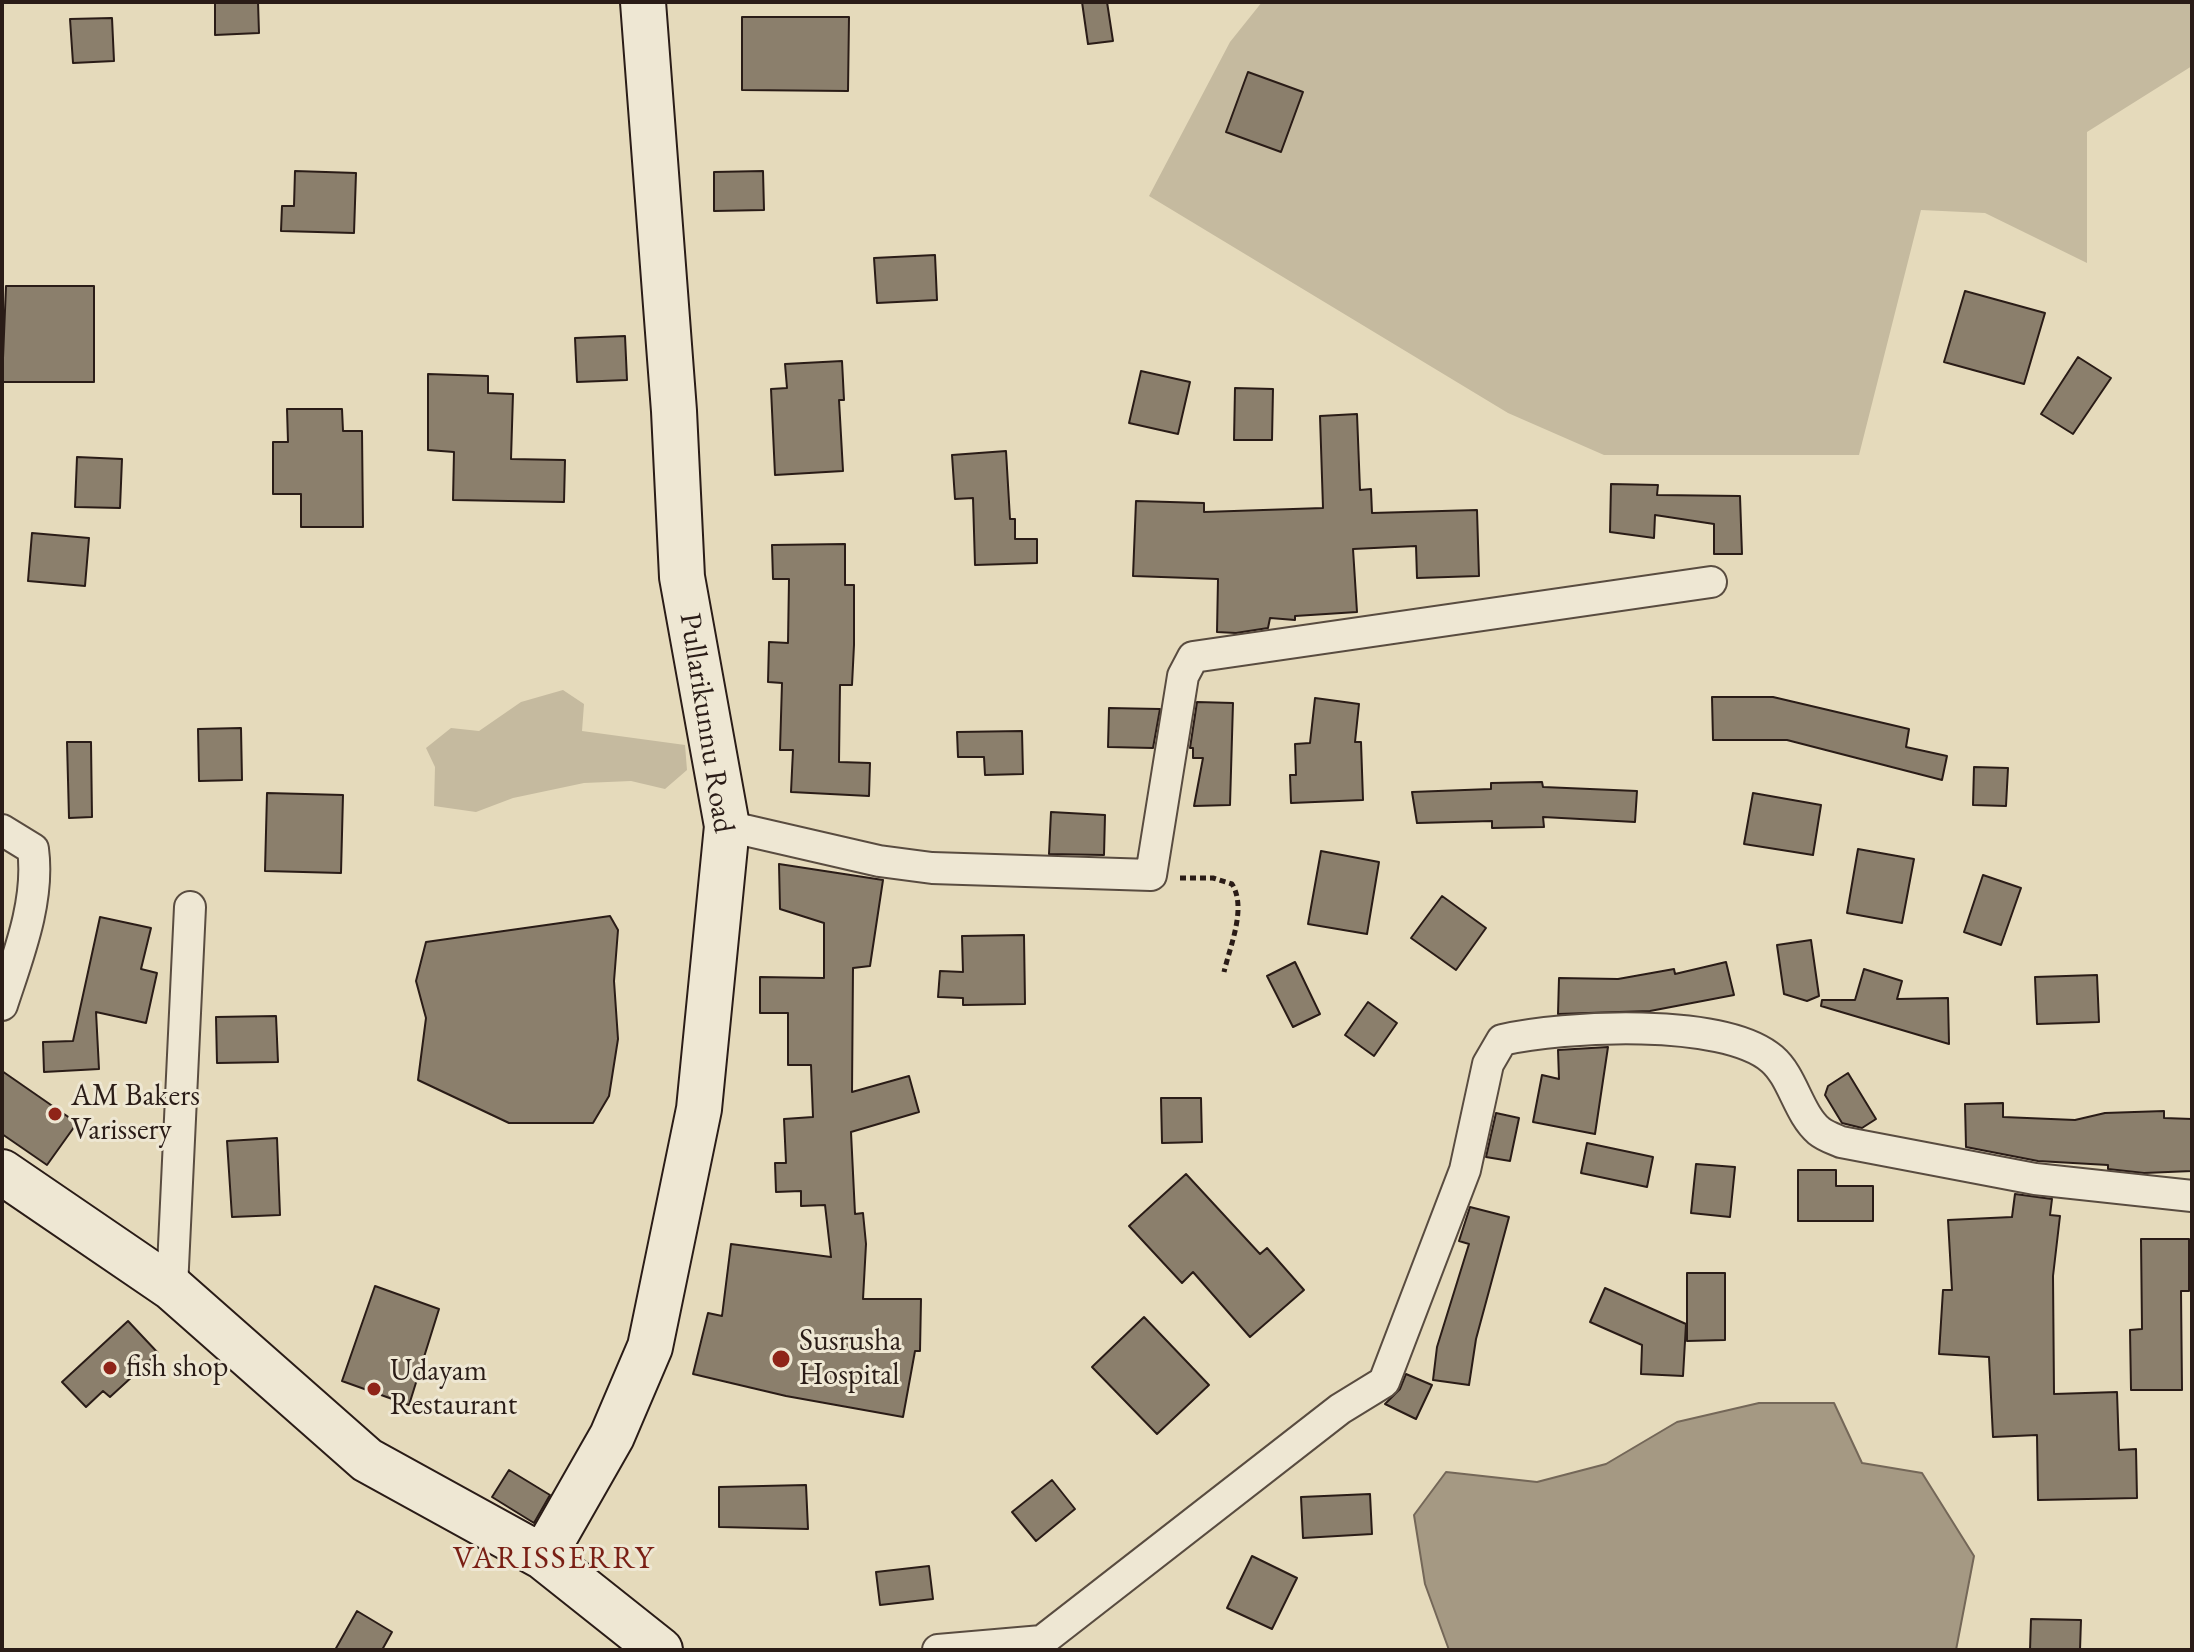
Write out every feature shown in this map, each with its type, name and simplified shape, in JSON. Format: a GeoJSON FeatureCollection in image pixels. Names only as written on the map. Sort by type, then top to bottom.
{"type":"FeatureCollection","features":[{"type":"Feature","properties":{"kind":"main road","name":"Pullarikunnu Road"},"geometry":{"type":"LineString","coordinates":[[543,1557],[612,1436],[650,1347],[699,1109],[727,826],[682,577],[674,411],[643,2]]}},
{"type":"Feature","properties":{"kind":"main road"},"geometry":{"type":"LineString","coordinates":[[2,1172],[172,1288],[367,1460],[543,1557],[660,1650]]}},
{"type":"Feature","properties":{"kind":"street"},"geometry":{"type":"LineString","coordinates":[[727,826],[879,861],[932,868],[1151,875],[1183,676],[1193,657],[1711,582]]}},
{"type":"Feature","properties":{"kind":"street"},"geometry":{"type":"LineString","coordinates":[[2,830],[33,849],[36,870],[22,943],[2,1005]]}},
{"type":"Feature","properties":{"kind":"street"},"geometry":{"type":"LineString","coordinates":[[172,1288],[190,907]]}},
{"type":"Feature","properties":{"kind":"street"},"geometry":{"type":"LineString","coordinates":[[938,1650],[1042,1641],[1340,1409],[1384,1382],[1465,1170],[1488,1064],[1502,1040],[1569,1029],[1665,1030],[1746,1042],[1774,1060],[1818,1130],[1841,1142],[2035,1179],[2192,1196]]}},
{"type":"Feature","properties":{"kind":"path"},"geometry":{"type":"LineString","coordinates":[[1151,875],[1213,878],[1232,884],[1239,906],[1224,972]]}},
{"type":"Feature","properties":{"kind":"shaded area"},"geometry":{"type":"Polygon","coordinates":[[[1262,2],[2192,2],[2192,66],[2087,132],[2087,263],[1985,213],[1921,210],[1859,455],[1604,455],[1508,413],[1149,196],[1230,42],[1262,2]]]}},
{"type":"Feature","properties":{"kind":"shaded area"},"geometry":{"type":"Polygon","coordinates":[[[563,690],[584,704],[582,731],[685,745],[687,770],[665,789],[631,781],[584,783],[513,798],[476,812],[434,806],[435,767],[426,748],[451,728],[479,731],[521,702],[563,690]]]}},
{"type":"Feature","properties":{"kind":"shaded area"},"geometry":{"type":"Polygon","coordinates":[[[1759,1403],[1834,1403],[1862,1463],[1922,1473],[1974,1556],[1956,1650],[1449,1650],[1425,1584],[1414,1515],[1446,1472],[1537,1482],[1606,1464],[1677,1422],[1759,1403]]]}},
{"type":"Feature","properties":{"kind":"building"},"geometry":{"type":"Polygon","coordinates":[[[215,2],[258,2],[259,33],[215,35],[215,2]]]}},
{"type":"Feature","properties":{"kind":"building"},"geometry":{"type":"Polygon","coordinates":[[[1082,2],[1107,2],[1113,41],[1088,44],[1082,2]]]}},
{"type":"Feature","properties":{"kind":"building"},"geometry":{"type":"Polygon","coordinates":[[[742,17],[849,17],[848,91],[742,90],[742,17]]]}},
{"type":"Feature","properties":{"kind":"building"},"geometry":{"type":"Polygon","coordinates":[[[112,18],[114,61],[73,63],[70,19],[112,18]]]}},
{"type":"Feature","properties":{"kind":"building"},"geometry":{"type":"Polygon","coordinates":[[[1248,72],[1303,92],[1281,152],[1226,132],[1248,72]]]}},
{"type":"Feature","properties":{"kind":"building"},"geometry":{"type":"Polygon","coordinates":[[[295,171],[356,173],[354,233],[281,231],[282,206],[294,206],[295,171]]]}},
{"type":"Feature","properties":{"kind":"building"},"geometry":{"type":"Polygon","coordinates":[[[763,171],[764,210],[714,211],[714,172],[763,171]]]}},
{"type":"Feature","properties":{"kind":"building"},"geometry":{"type":"Polygon","coordinates":[[[935,255],[937,300],[877,303],[874,258],[935,255]]]}},
{"type":"Feature","properties":{"kind":"building"},"geometry":{"type":"Polygon","coordinates":[[[6,286],[94,286],[94,382],[2,382],[6,286]]]}},
{"type":"Feature","properties":{"kind":"building"},"geometry":{"type":"Polygon","coordinates":[[[1965,291],[2045,313],[2024,384],[1944,362],[1965,291]]]}},
{"type":"Feature","properties":{"kind":"building"},"geometry":{"type":"Polygon","coordinates":[[[625,336],[627,380],[577,382],[575,338],[625,336]]]}},
{"type":"Feature","properties":{"kind":"building"},"geometry":{"type":"Polygon","coordinates":[[[2078,357],[2111,378],[2073,434],[2041,414],[2078,357]]]}},
{"type":"Feature","properties":{"kind":"building"},"geometry":{"type":"Polygon","coordinates":[[[842,361],[844,400],[839,400],[843,471],[775,475],[771,389],[787,388],[785,364],[842,361]]]}},
{"type":"Feature","properties":{"kind":"building"},"geometry":{"type":"Polygon","coordinates":[[[1141,371],[1190,382],[1178,434],[1129,423],[1141,371]]]}},
{"type":"Feature","properties":{"kind":"building"},"geometry":{"type":"Polygon","coordinates":[[[428,374],[488,376],[488,393],[513,394],[511,459],[565,460],[564,502],[453,500],[454,452],[428,450],[428,374]]]}},
{"type":"Feature","properties":{"kind":"building"},"geometry":{"type":"Polygon","coordinates":[[[1235,388],[1273,389],[1272,440],[1234,440],[1235,388]]]}},
{"type":"Feature","properties":{"kind":"building"},"geometry":{"type":"Polygon","coordinates":[[[287,409],[342,409],[343,431],[362,431],[363,527],[301,527],[301,494],[273,494],[273,442],[288,442],[287,409]]]}},
{"type":"Feature","properties":{"kind":"building"},"geometry":{"type":"Polygon","coordinates":[[[1357,414],[1360,490],[1371,489],[1372,513],[1477,510],[1479,576],[1417,578],[1416,546],[1353,549],[1357,612],[1295,616],[1295,620],[1270,618],[1268,628],[1236,633],[1217,632],[1218,579],[1133,576],[1136,501],[1204,503],[1204,512],[1323,508],[1320,416],[1357,414]]]}},
{"type":"Feature","properties":{"kind":"building"},"geometry":{"type":"Polygon","coordinates":[[[1006,451],[1010,519],[1015,519],[1015,539],[1037,539],[1037,563],[975,565],[973,498],[955,499],[952,455],[1006,451]]]}},
{"type":"Feature","properties":{"kind":"building"},"geometry":{"type":"Polygon","coordinates":[[[77,457],[122,459],[120,508],[75,507],[77,457]]]}},
{"type":"Feature","properties":{"kind":"building"},"geometry":{"type":"Polygon","coordinates":[[[1611,484],[1658,485],[1657,495],[1740,496],[1742,554],[1714,554],[1714,524],[1655,515],[1654,538],[1610,532],[1611,484]]]}},
{"type":"Feature","properties":{"kind":"building"},"geometry":{"type":"Polygon","coordinates":[[[32,533],[89,538],[85,586],[28,581],[32,533]]]}},
{"type":"Feature","properties":{"kind":"building"},"geometry":{"type":"Polygon","coordinates":[[[845,544],[845,585],[854,585],[854,645],[852,685],[840,685],[839,762],[870,763],[869,796],[791,792],[793,750],[780,750],[782,683],[768,682],[769,642],[788,643],[789,579],[773,579],[772,545],[845,544]]]}},
{"type":"Feature","properties":{"kind":"building"},"geometry":{"type":"Polygon","coordinates":[[[1712,697],[1773,697],[1909,729],[1906,747],[1947,756],[1942,780],[1787,740],[1713,740],[1712,697]]]}},
{"type":"Feature","properties":{"kind":"building"},"geometry":{"type":"Polygon","coordinates":[[[1315,698],[1359,704],[1355,742],[1361,742],[1363,800],[1291,803],[1290,775],[1296,775],[1295,744],[1310,743],[1315,698]]]}},
{"type":"Feature","properties":{"kind":"building"},"geometry":{"type":"Polygon","coordinates":[[[1197,702],[1233,703],[1230,805],[1194,806],[1203,758],[1193,758],[1193,748],[1190,748],[1197,702]]]}},
{"type":"Feature","properties":{"kind":"building"},"geometry":{"type":"Polygon","coordinates":[[[1109,708],[1160,709],[1153,748],[1108,747],[1109,708]]]}},
{"type":"Feature","properties":{"kind":"building"},"geometry":{"type":"Polygon","coordinates":[[[241,728],[242,780],[199,781],[198,729],[241,728]]]}},
{"type":"Feature","properties":{"kind":"building"},"geometry":{"type":"Polygon","coordinates":[[[1022,731],[1023,774],[985,775],[984,757],[958,757],[957,732],[1022,731]]]}},
{"type":"Feature","properties":{"kind":"building"},"geometry":{"type":"Polygon","coordinates":[[[67,742],[91,742],[92,817],[69,818],[67,742]]]}},
{"type":"Feature","properties":{"kind":"building"},"geometry":{"type":"Polygon","coordinates":[[[1974,767],[2008,768],[2006,806],[1973,805],[1974,767]]]}},
{"type":"Feature","properties":{"kind":"building"},"geometry":{"type":"Polygon","coordinates":[[[1542,782],[1543,787],[1637,791],[1635,822],[1543,817],[1544,827],[1492,828],[1492,821],[1417,823],[1412,792],[1491,789],[1491,783],[1542,782]]]}},
{"type":"Feature","properties":{"kind":"building"},"geometry":{"type":"Polygon","coordinates":[[[267,793],[343,795],[341,873],[265,871],[267,793]]]}},
{"type":"Feature","properties":{"kind":"building"},"geometry":{"type":"Polygon","coordinates":[[[1753,793],[1821,805],[1813,855],[1744,844],[1753,793]]]}},
{"type":"Feature","properties":{"kind":"building"},"geometry":{"type":"Polygon","coordinates":[[[1051,812],[1105,815],[1104,855],[1049,854],[1051,812]]]}},
{"type":"Feature","properties":{"kind":"building"},"geometry":{"type":"Polygon","coordinates":[[[1858,849],[1914,859],[1902,923],[1847,913],[1858,849]]]}},
{"type":"Feature","properties":{"kind":"building"},"geometry":{"type":"Polygon","coordinates":[[[1321,851],[1379,862],[1367,934],[1308,924],[1321,851]]]}},
{"type":"Feature","properties":{"kind":"building"},"geometry":{"type":"Polygon","coordinates":[[[779,864],[883,880],[870,966],[853,968],[852,1092],[909,1076],[919,1112],[851,1132],[855,1214],[863,1213],[866,1244],[863,1299],[921,1299],[920,1351],[915,1351],[903,1417],[786,1396],[693,1374],[708,1313],[722,1316],[731,1244],[831,1257],[825,1205],[801,1206],[801,1191],[776,1192],[775,1163],[786,1163],[784,1119],[813,1117],[811,1065],[788,1065],[788,1013],[760,1013],[760,977],[824,978],[824,923],[780,909],[779,864]]]}},
{"type":"Feature","properties":{"kind":"building"},"geometry":{"type":"Polygon","coordinates":[[[1983,875],[2021,888],[2001,945],[1964,932],[1983,875]]]}},
{"type":"Feature","properties":{"kind":"building"},"geometry":{"type":"Polygon","coordinates":[[[1442,896],[1486,928],[1456,970],[1411,938],[1442,896]]]}},
{"type":"Feature","properties":{"kind":"building"},"geometry":{"type":"Polygon","coordinates":[[[610,916],[618,930],[614,981],[618,1039],[609,1096],[593,1123],[509,1123],[418,1080],[426,1018],[416,981],[426,942],[610,916]]]}},
{"type":"Feature","properties":{"kind":"building"},"geometry":{"type":"Polygon","coordinates":[[[100,917],[151,928],[141,969],[157,973],[146,1023],[96,1012],[99,1069],[44,1072],[43,1042],[73,1041],[100,917]]]}},
{"type":"Feature","properties":{"kind":"building"},"geometry":{"type":"Polygon","coordinates":[[[1024,935],[1025,1004],[963,1005],[963,998],[938,997],[940,971],[963,972],[962,936],[1024,935]]]}},
{"type":"Feature","properties":{"kind":"building"},"geometry":{"type":"Polygon","coordinates":[[[1811,940],[1819,996],[1807,1001],[1784,994],[1777,945],[1811,940]]]}},
{"type":"Feature","properties":{"kind":"building"},"geometry":{"type":"Polygon","coordinates":[[[1295,962],[1320,1014],[1293,1027],[1267,976],[1295,962]]]}},
{"type":"Feature","properties":{"kind":"building"},"geometry":{"type":"Polygon","coordinates":[[[1726,962],[1734,995],[1650,1011],[1558,1014],[1559,978],[1618,979],[1674,969],[1675,974],[1726,962]]]}},
{"type":"Feature","properties":{"kind":"building"},"geometry":{"type":"Polygon","coordinates":[[[1864,969],[1902,981],[1897,999],[1948,998],[1949,1044],[1821,1006],[1822,1000],[1855,1000],[1864,969]]]}},
{"type":"Feature","properties":{"kind":"building"},"geometry":{"type":"Polygon","coordinates":[[[2097,975],[2099,1022],[2037,1024],[2035,977],[2097,975]]]}},
{"type":"Feature","properties":{"kind":"building"},"geometry":{"type":"Polygon","coordinates":[[[1368,1002],[1397,1023],[1374,1056],[1345,1035],[1368,1002]]]}},
{"type":"Feature","properties":{"kind":"building"},"geometry":{"type":"Polygon","coordinates":[[[276,1016],[278,1062],[217,1063],[216,1017],[276,1016]]]}},
{"type":"Feature","properties":{"kind":"building"},"geometry":{"type":"Polygon","coordinates":[[[1608,1047],[1595,1134],[1533,1122],[1542,1075],[1559,1079],[1558,1050],[1608,1047]]]}},
{"type":"Feature","properties":{"kind":"building"},"geometry":{"type":"Polygon","coordinates":[[[2,1071],[77,1123],[47,1165],[2,1134],[2,1071]]]}},
{"type":"Feature","properties":{"kind":"building"},"geometry":{"type":"Polygon","coordinates":[[[1848,1073],[1876,1119],[1862,1128],[1842,1123],[1825,1095],[1828,1086],[1848,1073]]]}},
{"type":"Feature","properties":{"kind":"building"},"geometry":{"type":"Polygon","coordinates":[[[1161,1098],[1201,1098],[1202,1142],[1162,1143],[1161,1098]]]}},
{"type":"Feature","properties":{"kind":"building"},"geometry":{"type":"Polygon","coordinates":[[[2003,1103],[2003,1117],[2075,1120],[2105,1113],[2164,1111],[2164,1118],[2192,1119],[2192,1171],[2144,1173],[2108,1169],[2108,1165],[2038,1161],[1966,1147],[1965,1104],[2003,1103]]]}},
{"type":"Feature","properties":{"kind":"building"},"geometry":{"type":"Polygon","coordinates":[[[1496,1113],[1519,1118],[1510,1161],[1486,1157],[1496,1113]]]}},
{"type":"Feature","properties":{"kind":"building"},"geometry":{"type":"Polygon","coordinates":[[[277,1138],[280,1215],[232,1217],[227,1141],[277,1138]]]}},
{"type":"Feature","properties":{"kind":"building"},"geometry":{"type":"Polygon","coordinates":[[[1587,1143],[1653,1157],[1647,1187],[1581,1173],[1587,1143]]]}},
{"type":"Feature","properties":{"kind":"building"},"geometry":{"type":"Polygon","coordinates":[[[1696,1164],[1735,1167],[1730,1217],[1691,1213],[1696,1164]]]}},
{"type":"Feature","properties":{"kind":"building"},"geometry":{"type":"Polygon","coordinates":[[[1798,1170],[1836,1170],[1836,1186],[1873,1186],[1873,1221],[1798,1221],[1798,1170]]]}},
{"type":"Feature","properties":{"kind":"building"},"geometry":{"type":"Polygon","coordinates":[[[1186,1174],[1260,1254],[1267,1248],[1304,1290],[1250,1337],[1193,1272],[1182,1283],[1129,1226],[1186,1174]]]}},
{"type":"Feature","properties":{"kind":"building"},"geometry":{"type":"Polygon","coordinates":[[[2015,1194],[2052,1199],[2050,1215],[2060,1216],[2053,1276],[2054,1394],[2117,1392],[2119,1450],[2136,1449],[2137,1498],[2038,1500],[2037,1435],[1993,1437],[1989,1357],[1939,1354],[1943,1290],[1952,1290],[1948,1220],[2012,1217],[2015,1194]]]}},
{"type":"Feature","properties":{"kind":"building"},"geometry":{"type":"Polygon","coordinates":[[[1470,1207],[1509,1217],[1476,1339],[1469,1385],[1433,1380],[1437,1347],[1469,1244],[1459,1241],[1470,1207]]]}},
{"type":"Feature","properties":{"kind":"building"},"geometry":{"type":"Polygon","coordinates":[[[2141,1239],[2189,1239],[2189,1291],[2181,1291],[2182,1390],[2131,1390],[2130,1330],[2142,1329],[2141,1239]]]}},
{"type":"Feature","properties":{"kind":"building"},"geometry":{"type":"Polygon","coordinates":[[[1687,1273],[1725,1273],[1725,1340],[1687,1341],[1687,1273]]]}},
{"type":"Feature","properties":{"kind":"building"},"geometry":{"type":"Polygon","coordinates":[[[375,1286],[439,1309],[409,1405],[342,1381],[375,1286]]]}},
{"type":"Feature","properties":{"kind":"building"},"geometry":{"type":"Polygon","coordinates":[[[1605,1288],[1686,1324],[1683,1376],[1641,1374],[1642,1345],[1590,1322],[1605,1288]]]}},
{"type":"Feature","properties":{"kind":"building"},"geometry":{"type":"Polygon","coordinates":[[[1144,1317],[1209,1385],[1157,1434],[1092,1367],[1144,1317]]]}},
{"type":"Feature","properties":{"kind":"building","name":"fish shop"},"geometry":{"type":"Polygon","coordinates":[[[128,1321],[158,1353],[110,1397],[103,1391],[86,1407],[62,1382],[128,1321]]]}},
{"type":"Feature","properties":{"kind":"building"},"geometry":{"type":"Polygon","coordinates":[[[1406,1374],[1432,1385],[1416,1419],[1385,1404],[1400,1389],[1406,1374]]]}},
{"type":"Feature","properties":{"kind":"building"},"geometry":{"type":"Polygon","coordinates":[[[509,1470],[550,1495],[534,1523],[492,1497],[509,1470]]]}},
{"type":"Feature","properties":{"kind":"building"},"geometry":{"type":"Polygon","coordinates":[[[1052,1480],[1075,1509],[1036,1541],[1012,1512],[1052,1480]]]}},
{"type":"Feature","properties":{"kind":"building"},"geometry":{"type":"Polygon","coordinates":[[[806,1485],[808,1529],[719,1527],[719,1487],[806,1485]]]}},
{"type":"Feature","properties":{"kind":"building"},"geometry":{"type":"Polygon","coordinates":[[[1370,1494],[1372,1534],[1303,1538],[1301,1497],[1370,1494]]]}},
{"type":"Feature","properties":{"kind":"building"},"geometry":{"type":"Polygon","coordinates":[[[1252,1556],[1297,1578],[1272,1629],[1227,1608],[1252,1556]]]}},
{"type":"Feature","properties":{"kind":"building"},"geometry":{"type":"Polygon","coordinates":[[[929,1566],[933,1599],[880,1605],[876,1572],[929,1566]]]}},
{"type":"Feature","properties":{"kind":"building"},"geometry":{"type":"Polygon","coordinates":[[[357,1611],[392,1632],[382,1650],[335,1650],[357,1611]]]}},
{"type":"Feature","properties":{"kind":"building"},"geometry":{"type":"Polygon","coordinates":[[[2031,1619],[2081,1620],[2080,1650],[2030,1650],[2031,1619]]]}},
{"type":"Feature","properties":{"kind":"place","name":"AM Bakers Varissery"},"geometry":{"type":"Point","coordinates":[55,1114]}},
{"type":"Feature","properties":{"kind":"place","name":"Susrusha Hospital"},"geometry":{"type":"Point","coordinates":[781,1359]}},
{"type":"Feature","properties":{"kind":"place","name":"fish shop"},"geometry":{"type":"Point","coordinates":[110,1368]}},
{"type":"Feature","properties":{"kind":"place","name":"Udayam Restaurant"},"geometry":{"type":"Point","coordinates":[374,1389]}},
{"type":"Feature","properties":{"kind":"district","name":"VARISSERRY"},"geometry":{"type":"Point","coordinates":[554,1559]}}]}
